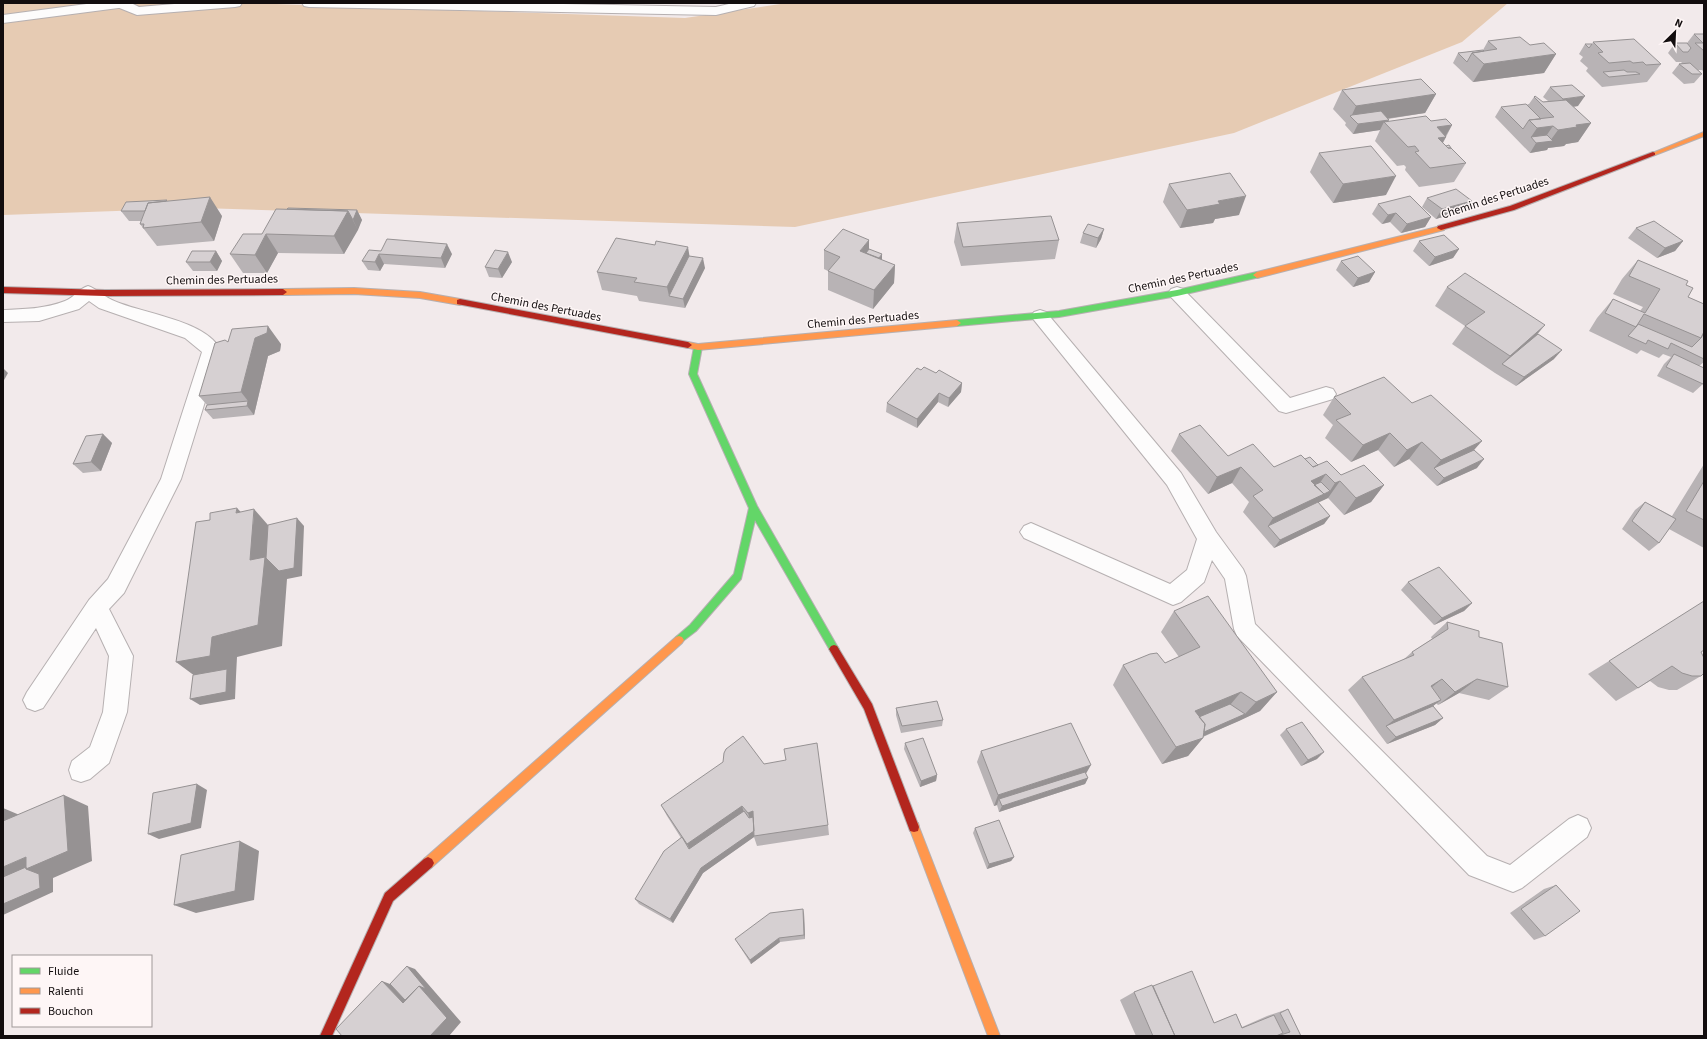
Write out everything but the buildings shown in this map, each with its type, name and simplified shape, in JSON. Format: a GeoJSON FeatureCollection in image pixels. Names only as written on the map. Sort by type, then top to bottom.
{"type":"FeatureCollection","features":[{"type":"Feature","properties":{"kind":"street"},"geometry":{"type":"LineString","coordinates":[[3,19],[124,3]]}},
{"type":"Feature","properties":{"kind":"street","name":"Chemin des Pertuades"},"geometry":{"type":"LineString","coordinates":[[3,290],[88,292],[354,291],[420,296],[698,347],[1040,316],[1177,293],[1304,264],[1441,228],[1512,208],[1704,134]]}},
{"type":"Feature","properties":{"kind":"street"},"geometry":{"type":"LineString","coordinates":[[698,347],[693,374],[753,508],[868,707],[994,1036]]}},
{"type":"Feature","properties":{"kind":"street"},"geometry":{"type":"LineString","coordinates":[[326,1036],[389,897],[693,628],[738,576],[753,508]]}},
{"type":"Feature","properties":{"kind":"lane"},"geometry":{"type":"LineString","coordinates":[[124,3],[136,12],[235,3]]}},
{"type":"Feature","properties":{"kind":"lane"},"geometry":{"type":"LineString","coordinates":[[309,3],[716,11],[749,3]]}},
{"type":"Feature","properties":{"kind":"lane"},"geometry":{"type":"LineString","coordinates":[[3,316],[39,315],[73,305],[88,292],[104,304],[191,333],[212,350],[171,479],[116,586],[97,607],[35,700]]}},
{"type":"Feature","properties":{"kind":"lane"},"geometry":{"type":"LineString","coordinates":[[1177,293],[1286,406],[1326,394]]}},
{"type":"Feature","properties":{"kind":"lane"},"geometry":{"type":"LineString","coordinates":[[1040,316],[1174,479],[1208,538],[1235,576],[1244,629],[1478,866],[1513,879],[1578,828]]}},
{"type":"Feature","properties":{"kind":"lane"},"geometry":{"type":"LineString","coordinates":[[1031,532],[1173,595],[1196,575],[1208,538]]}},
{"type":"Feature","properties":{"kind":"lane"},"geometry":{"type":"LineString","coordinates":[[81,770],[100,754],[115,712],[120,656],[97,607]]}},
{"type":"Feature","properties":{"kind":"shaded area"},"geometry":{"type":"Polygon","coordinates":[[[3,3],[245,3],[685,18],[787,3],[1508,3],[1462,42],[1234,133],[795,227],[201,208],[3,215],[3,3]]]}},
{"type":"Feature","properties":{"kind":"traffic: fast"},"geometry":{"type":"LineString","coordinates":[[957,323],[1059,314],[1177,293],[1257,275]]}},
{"type":"Feature","properties":{"kind":"traffic: fast"},"geometry":{"type":"LineString","coordinates":[[698,347],[693,374],[753,508],[834,649]]}},
{"type":"Feature","properties":{"kind":"traffic: fast"},"geometry":{"type":"LineString","coordinates":[[679,640],[693,628],[738,576],[753,508]]}},
{"type":"Feature","properties":{"kind":"traffic: slow"},"geometry":{"type":"LineString","coordinates":[[1653,154],[1704,134]]}},
{"type":"Feature","properties":{"kind":"traffic: slow"},"geometry":{"type":"LineString","coordinates":[[1257,275],[1441,228]]}},
{"type":"Feature","properties":{"kind":"traffic: slow"},"geometry":{"type":"LineString","coordinates":[[283,292],[354,291],[420,295],[460,302]]}},
{"type":"Feature","properties":{"kind":"traffic: slow"},"geometry":{"type":"LineString","coordinates":[[688,345],[698,347],[957,323]]}},
{"type":"Feature","properties":{"kind":"traffic: slow"},"geometry":{"type":"LineString","coordinates":[[428,863],[679,640]]}},
{"type":"Feature","properties":{"kind":"traffic: slow"},"geometry":{"type":"LineString","coordinates":[[914,827],[994,1036]]}},
{"type":"Feature","properties":{"kind":"traffic: jam"},"geometry":{"type":"LineString","coordinates":[[1441,228],[1512,208],[1653,154]]}},
{"type":"Feature","properties":{"kind":"traffic: jam"},"geometry":{"type":"LineString","coordinates":[[3,290],[105,293],[283,292]]}},
{"type":"Feature","properties":{"kind":"traffic: jam"},"geometry":{"type":"LineString","coordinates":[[460,302],[688,345]]}},
{"type":"Feature","properties":{"kind":"traffic: jam"},"geometry":{"type":"LineString","coordinates":[[834,649],[868,707],[914,827]]}},
{"type":"Feature","properties":{"kind":"traffic: jam"},"geometry":{"type":"LineString","coordinates":[[326,1036],[389,897],[428,863]]}}]}
